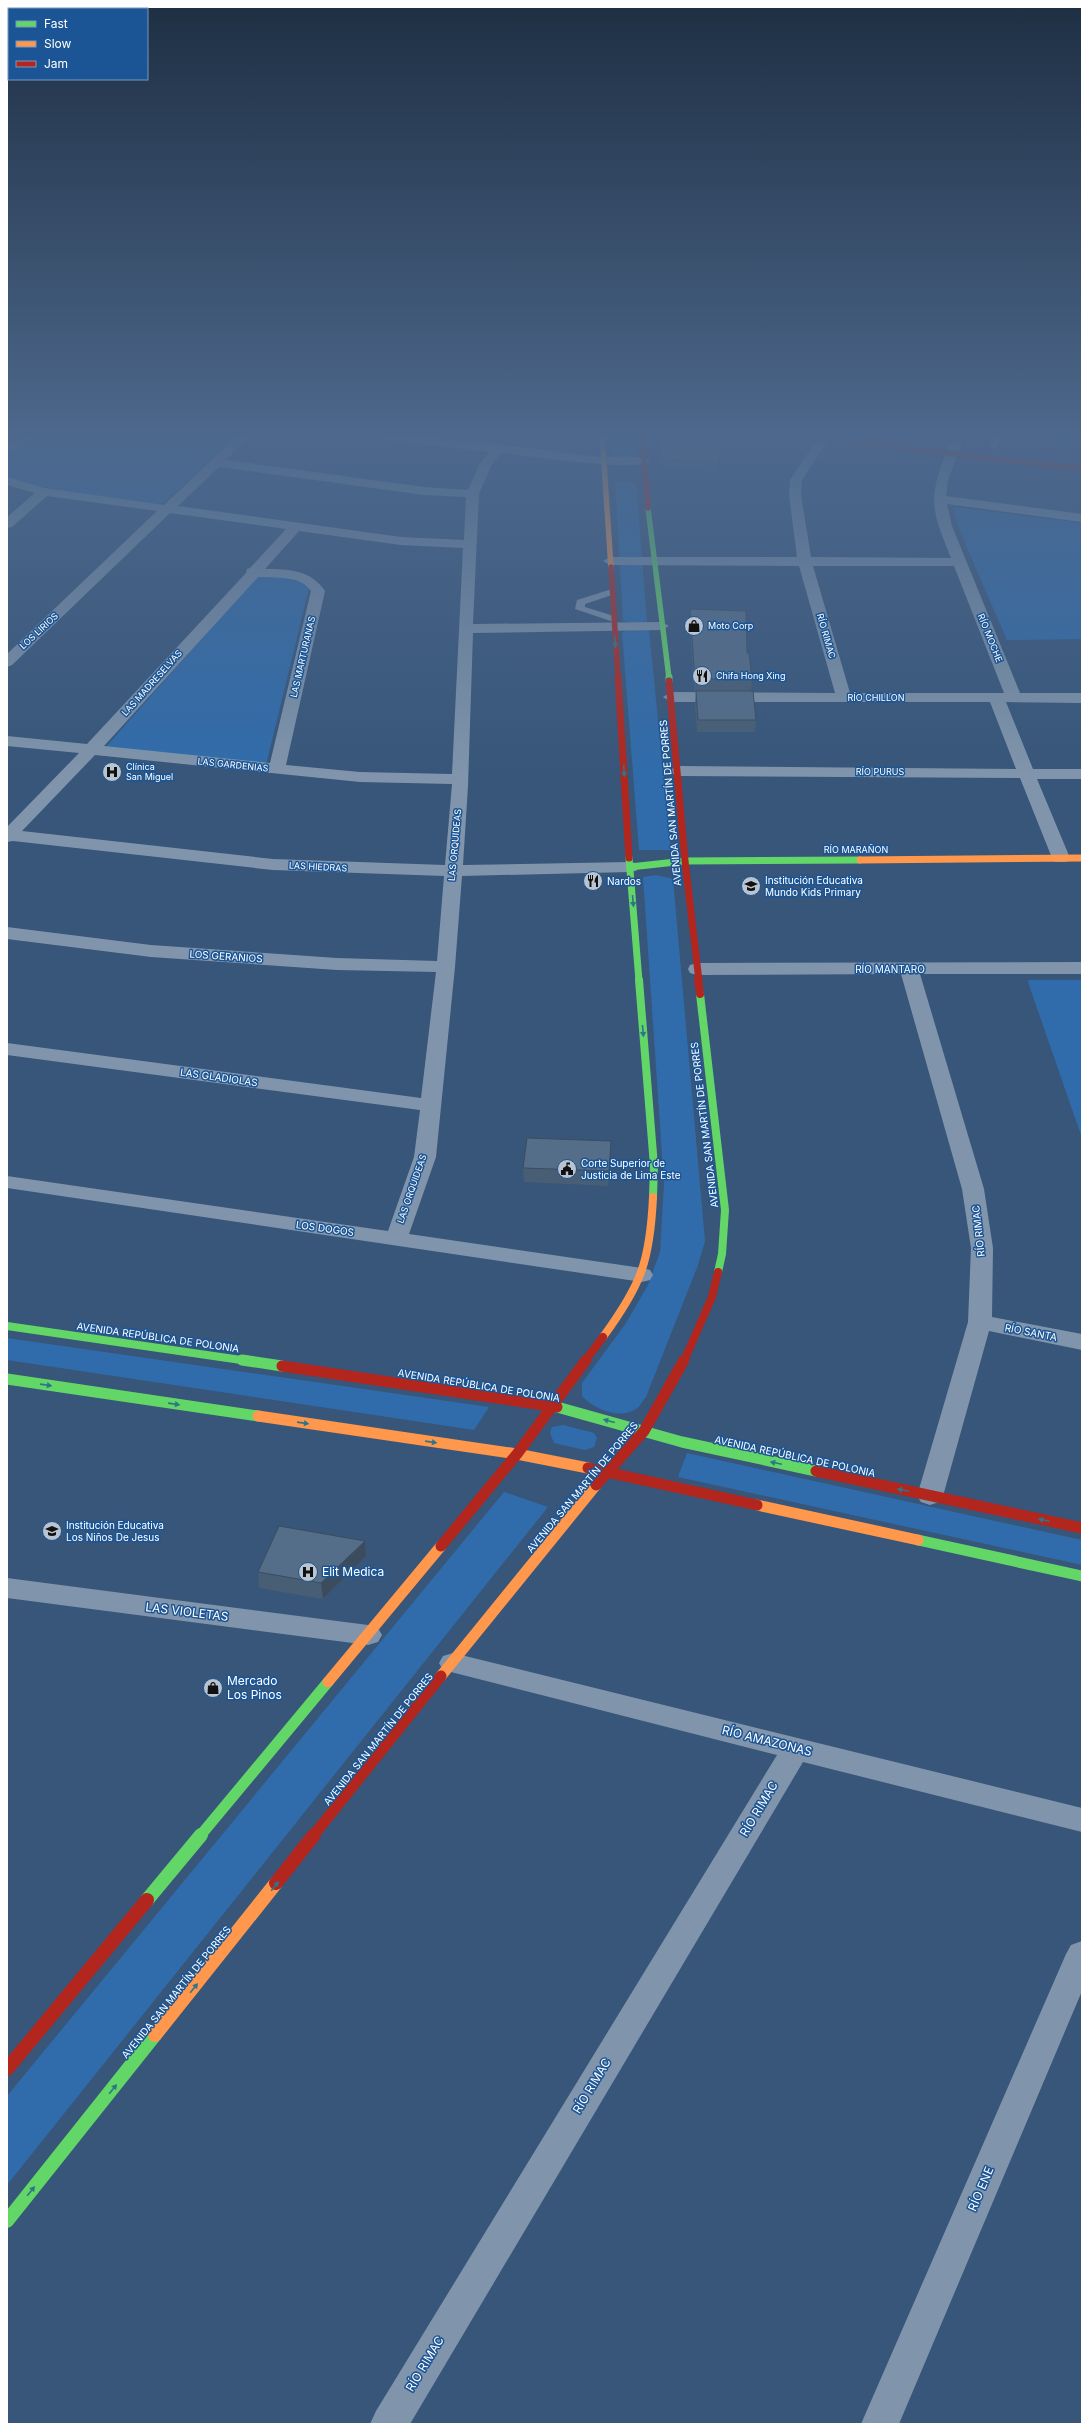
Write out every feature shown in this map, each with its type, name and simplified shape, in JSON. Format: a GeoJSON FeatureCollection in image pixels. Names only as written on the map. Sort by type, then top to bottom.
{"type":"FeatureCollection","features":[{"type":"Feature","properties":{"kind":"main road"},"geometry":{"type":"LineString","coordinates":[[7,2069],[517,1454],[625,1307],[642,1275],[652,1228],[654,1166],[630,867],[609,548]]}},
{"type":"Feature","properties":{"kind":"main road","name":"AVENIDA SAN MARTÍN DE PORRES"},"geometry":{"type":"LineString","coordinates":[[7,2221],[573,1511],[644,1431],[690,1350],[712,1297],[722,1254],[725,1210],[685,861],[679,771],[671,697],[652,548]]}},
{"type":"Feature","properties":{"kind":"main road","name":"RÍO MARAÑON"},"geometry":{"type":"LineString","coordinates":[[630,867],[685,861],[1082,858]]}},
{"type":"Feature","properties":{"kind":"main road","name":"AVENIDA REPÚBLICA DE POLONIA"},"geometry":{"type":"LineString","coordinates":[[7,1326],[552,1406],[682,1442],[1082,1528]]}},
{"type":"Feature","properties":{"kind":"main road"},"geometry":{"type":"LineString","coordinates":[[7,1379],[517,1454],[608,1472],[1082,1576]]}},
{"type":"Feature","properties":{"kind":"street","name":"LOS LIRIOS"},"geometry":{"type":"LineString","coordinates":[[7,662],[127,548]]}},
{"type":"Feature","properties":{"kind":"street","name":"LAS MADRESELVAS"},"geometry":{"type":"LineString","coordinates":[[8,836],[92,749],[275,548]]}},
{"type":"Feature","properties":{"kind":"street","name":"LAS ORQUIDEAS"},"geometry":{"type":"LineString","coordinates":[[396,1239],[425,1157],[446,967],[460,779],[465,629],[471,548]]}},
{"type":"Feature","properties":{"kind":"street","name":"RÍO RIMAC"},"geometry":{"type":"LineString","coordinates":[[803,548],[805,562],[844,698]]}},
{"type":"Feature","properties":{"kind":"street","name":"RÍO MOCHE"},"geometry":{"type":"LineString","coordinates":[[954,548],[1014,698]]}},
{"type":"Feature","properties":{"kind":"street"},"geometry":{"type":"LineString","coordinates":[[610,561],[959,562]]}},
{"type":"Feature","properties":{"kind":"street","name":"LAS MARTURANAS"},"geometry":{"type":"LineString","coordinates":[[252,572],[305,578],[316,585],[318,591],[277,770]]}},
{"type":"Feature","properties":{"kind":"street"},"geometry":{"type":"LineString","coordinates":[[465,629],[614,623],[662,626]]}},
{"type":"Feature","properties":{"kind":"street","name":"RÍO CHILLON"},"geometry":{"type":"LineString","coordinates":[[671,697],[1082,698]]}},
{"type":"Feature","properties":{"kind":"street"},"geometry":{"type":"LineString","coordinates":[[996,698],[1028,773],[1061,858]]}},
{"type":"Feature","properties":{"kind":"street","name":"LAS GARDENIAS"},"geometry":{"type":"LineString","coordinates":[[7,741],[277,770],[360,777],[460,779]]}},
{"type":"Feature","properties":{"kind":"street","name":"RÍO PURUS"},"geometry":{"type":"LineString","coordinates":[[679,771],[1082,774]]}},
{"type":"Feature","properties":{"kind":"street","name":"LAS HIEDRAS"},"geometry":{"type":"LineString","coordinates":[[8,836],[235,861],[310,867],[453,870],[630,867]]}},
{"type":"Feature","properties":{"kind":"street","name":"LOS GERANIOS"},"geometry":{"type":"LineString","coordinates":[[7,933],[151,951],[337,964],[446,967]]}},
{"type":"Feature","properties":{"kind":"street","name":"RÍO MANTARO"},"geometry":{"type":"LineString","coordinates":[[697,970],[1082,968]]}},
{"type":"Feature","properties":{"kind":"street","name":"RÍO RIMAC"},"geometry":{"type":"LineString","coordinates":[[909,969],[973,1189],[982,1248],[980,1322],[930,1496]]}},
{"type":"Feature","properties":{"kind":"street","name":"LAS GLADIOLAS"},"geometry":{"type":"LineString","coordinates":[[7,1049],[430,1105]]}},
{"type":"Feature","properties":{"kind":"street","name":"LOS DOGOS"},"geometry":{"type":"LineString","coordinates":[[7,1182],[642,1275]]}},
{"type":"Feature","properties":{"kind":"street","name":"RÍO SANTA"},"geometry":{"type":"LineString","coordinates":[[980,1322],[1082,1342]]}},
{"type":"Feature","properties":{"kind":"street","name":"LAS VIOLETAS"},"geometry":{"type":"LineString","coordinates":[[10,1591],[368,1635]]}},
{"type":"Feature","properties":{"kind":"street","name":"RÍO AMAZONAS"},"geometry":{"type":"LineString","coordinates":[[453,1663],[1082,1820]]}},
{"type":"Feature","properties":{"kind":"street","name":"RÍO RIMAC"},"geometry":{"type":"LineString","coordinates":[[389,2424],[796,1748]]}},
{"type":"Feature","properties":{"kind":"street","name":"RÍO ENE"},"geometry":{"type":"LineString","coordinates":[[880,2424],[1082,1954]]}},
{"type":"Feature","properties":{"kind":"lane"},"geometry":{"type":"LineString","coordinates":[[612,592],[580,602],[580,610],[614,623]]}},
{"type":"Feature","properties":{"kind":"shaded area"},"geometry":{"type":"Polygon","coordinates":[[[619,548],[641,548],[647,622],[639,623],[623,621],[619,548]]]}},
{"type":"Feature","properties":{"kind":"shaded area"},"geometry":{"type":"Polygon","coordinates":[[[967,548],[1082,548],[1082,639],[1007,640],[967,548]]]}},
{"type":"Feature","properties":{"kind":"shaded area"},"geometry":{"type":"Polygon","coordinates":[[[256,577],[290,578],[297,580],[309,588],[266,765],[105,748],[256,577]]]}},
{"type":"Feature","properties":{"kind":"shaded area"},"geometry":{"type":"Polygon","coordinates":[[[634,629],[649,630],[671,850],[639,850],[622,632],[634,629]]]}},
{"type":"Feature","properties":{"kind":"shaded area"},"geometry":{"type":"Polygon","coordinates":[[[656,875],[673,879],[705,1241],[698,1265],[646,1397],[636,1409],[629,1412],[615,1413],[600,1409],[587,1401],[582,1396],[582,1383],[626,1323],[648,1285],[660,1252],[664,1184],[643,877],[656,875]]]}},
{"type":"Feature","properties":{"kind":"shaded area"},"geometry":{"type":"Polygon","coordinates":[[[1028,980],[1082,980],[1082,1138],[1029,985],[1028,980]]]}},
{"type":"Feature","properties":{"kind":"shaded area"},"geometry":{"type":"Polygon","coordinates":[[[7,1338],[489,1407],[474,1430],[7,1360],[7,1338]]]}},
{"type":"Feature","properties":{"kind":"shaded area"},"geometry":{"type":"Polygon","coordinates":[[[563,1425],[594,1433],[597,1438],[594,1447],[585,1450],[554,1443],[550,1433],[552,1427],[563,1425]]]}},
{"type":"Feature","properties":{"kind":"shaded area"},"geometry":{"type":"Polygon","coordinates":[[[687,1453],[1082,1540],[1082,1565],[678,1477],[687,1453]]]}},
{"type":"Feature","properties":{"kind":"shaded area"},"geometry":{"type":"Polygon","coordinates":[[[504,1492],[548,1507],[7,2185],[7,2096],[504,1492]]]}},
{"type":"Feature","properties":{"kind":"building"},"geometry":{"type":"Polygon","coordinates":[[[690,609],[746,611],[747,653],[749,653],[752,679],[695,679],[690,609]]]}},
{"type":"Feature","properties":{"kind":"building"},"geometry":{"type":"Polygon","coordinates":[[[696,691],[753,691],[756,720],[698,720],[696,691]]]}},
{"type":"Feature","properties":{"kind":"building"},"geometry":{"type":"Polygon","coordinates":[[[527,1138],[611,1141],[609,1171],[523,1168],[527,1138]]]}},
{"type":"Feature","properties":{"kind":"building"},"geometry":{"type":"Polygon","coordinates":[[[279,1526],[365,1541],[321,1583],[258,1572],[279,1526]]]}},
{"type":"Feature","properties":{"kind":"traffic: fast"},"geometry":{"type":"LineString","coordinates":[[653,548],[669,681]]}},
{"type":"Feature","properties":{"kind":"traffic: fast"},"geometry":{"type":"LineString","coordinates":[[629,858],[654,1166],[653,1197]]}},
{"type":"Feature","properties":{"kind":"traffic: fast"},"geometry":{"type":"LineString","coordinates":[[630,867],[685,861],[860,860]]}},
{"type":"Feature","properties":{"kind":"traffic: fast"},"geometry":{"type":"LineString","coordinates":[[700,994],[725,1210],[722,1254],[718,1272]]}},
{"type":"Feature","properties":{"kind":"traffic: fast"},"geometry":{"type":"LineString","coordinates":[[7,1326],[282,1366]]}},
{"type":"Feature","properties":{"kind":"traffic: fast"},"geometry":{"type":"LineString","coordinates":[[7,1379],[258,1416]]}},
{"type":"Feature","properties":{"kind":"traffic: fast"},"geometry":{"type":"LineString","coordinates":[[557,1407],[682,1442],[816,1471]]}},
{"type":"Feature","properties":{"kind":"traffic: fast"},"geometry":{"type":"LineString","coordinates":[[918,1540],[1082,1576]]}},
{"type":"Feature","properties":{"kind":"traffic: fast"},"geometry":{"type":"LineString","coordinates":[[147,1900],[328,1682]]}},
{"type":"Feature","properties":{"kind":"traffic: fast"},"geometry":{"type":"LineString","coordinates":[[7,2221],[155,2035]]}},
{"type":"Feature","properties":{"kind":"traffic: slow"},"geometry":{"type":"LineString","coordinates":[[610,548],[611,567]]}},
{"type":"Feature","properties":{"kind":"traffic: slow"},"geometry":{"type":"LineString","coordinates":[[860,860],[1082,858]]}},
{"type":"Feature","properties":{"kind":"traffic: slow"},"geometry":{"type":"LineString","coordinates":[[603,1337],[619,1315],[641,1276],[647,1258],[653,1197]]}},
{"type":"Feature","properties":{"kind":"traffic: slow"},"geometry":{"type":"LineString","coordinates":[[258,1416],[517,1454],[588,1468]]}},
{"type":"Feature","properties":{"kind":"traffic: slow"},"geometry":{"type":"LineString","coordinates":[[441,1676],[596,1485]]}},
{"type":"Feature","properties":{"kind":"traffic: slow"},"geometry":{"type":"LineString","coordinates":[[757,1505],[918,1540]]}},
{"type":"Feature","properties":{"kind":"traffic: slow"},"geometry":{"type":"LineString","coordinates":[[328,1682],[441,1546]]}},
{"type":"Feature","properties":{"kind":"traffic: slow"},"geometry":{"type":"LineString","coordinates":[[155,2035],[276,1883]]}},
{"type":"Feature","properties":{"kind":"traffic: jam"},"geometry":{"type":"LineString","coordinates":[[611,567],[629,858]]}},
{"type":"Feature","properties":{"kind":"traffic: jam"},"geometry":{"type":"LineString","coordinates":[[669,681],[685,861],[700,994]]}},
{"type":"Feature","properties":{"kind":"traffic: jam"},"geometry":{"type":"LineString","coordinates":[[596,1485],[644,1431],[690,1350],[712,1297],[718,1272]]}},
{"type":"Feature","properties":{"kind":"traffic: jam"},"geometry":{"type":"LineString","coordinates":[[441,1546],[517,1454],[603,1337]]}},
{"type":"Feature","properties":{"kind":"traffic: jam"},"geometry":{"type":"LineString","coordinates":[[282,1366],[557,1407]]}},
{"type":"Feature","properties":{"kind":"traffic: jam"},"geometry":{"type":"LineString","coordinates":[[588,1468],[757,1505]]}},
{"type":"Feature","properties":{"kind":"traffic: jam"},"geometry":{"type":"LineString","coordinates":[[816,1471],[1082,1528]]}},
{"type":"Feature","properties":{"kind":"traffic: jam"},"geometry":{"type":"LineString","coordinates":[[276,1883],[441,1676]]}},
{"type":"Feature","properties":{"kind":"traffic: jam"},"geometry":{"type":"LineString","coordinates":[[7,2069],[147,1900]]}},
{"type":"Feature","properties":{"kind":"place","name":"Moto Corp"},"geometry":{"type":"Point","coordinates":[694,626]}},
{"type":"Feature","properties":{"kind":"place","name":"Chifa Hong Xing"},"geometry":{"type":"Point","coordinates":[702,676]}},
{"type":"Feature","properties":{"kind":"place","name":"Clínica San Miguel"},"geometry":{"type":"Point","coordinates":[112,772]}},
{"type":"Feature","properties":{"kind":"place","name":"Nardos"},"geometry":{"type":"Point","coordinates":[593,881]}},
{"type":"Feature","properties":{"kind":"place","name":"Institución Educativa Mundo Kids Primary"},"geometry":{"type":"Point","coordinates":[751,886]}},
{"type":"Feature","properties":{"kind":"place","name":"Corte Superior de Justicia de Lima Este"},"geometry":{"type":"Point","coordinates":[567,1169]}},
{"type":"Feature","properties":{"kind":"place","name":"Institución Educativa Los Niños De Jesus"},"geometry":{"type":"Point","coordinates":[52,1531]}},
{"type":"Feature","properties":{"kind":"place","name":"Elit Medica"},"geometry":{"type":"Point","coordinates":[308,1572]}},
{"type":"Feature","properties":{"kind":"place","name":"Mercado Los Pinos"},"geometry":{"type":"Point","coordinates":[213,1688]}}]}
